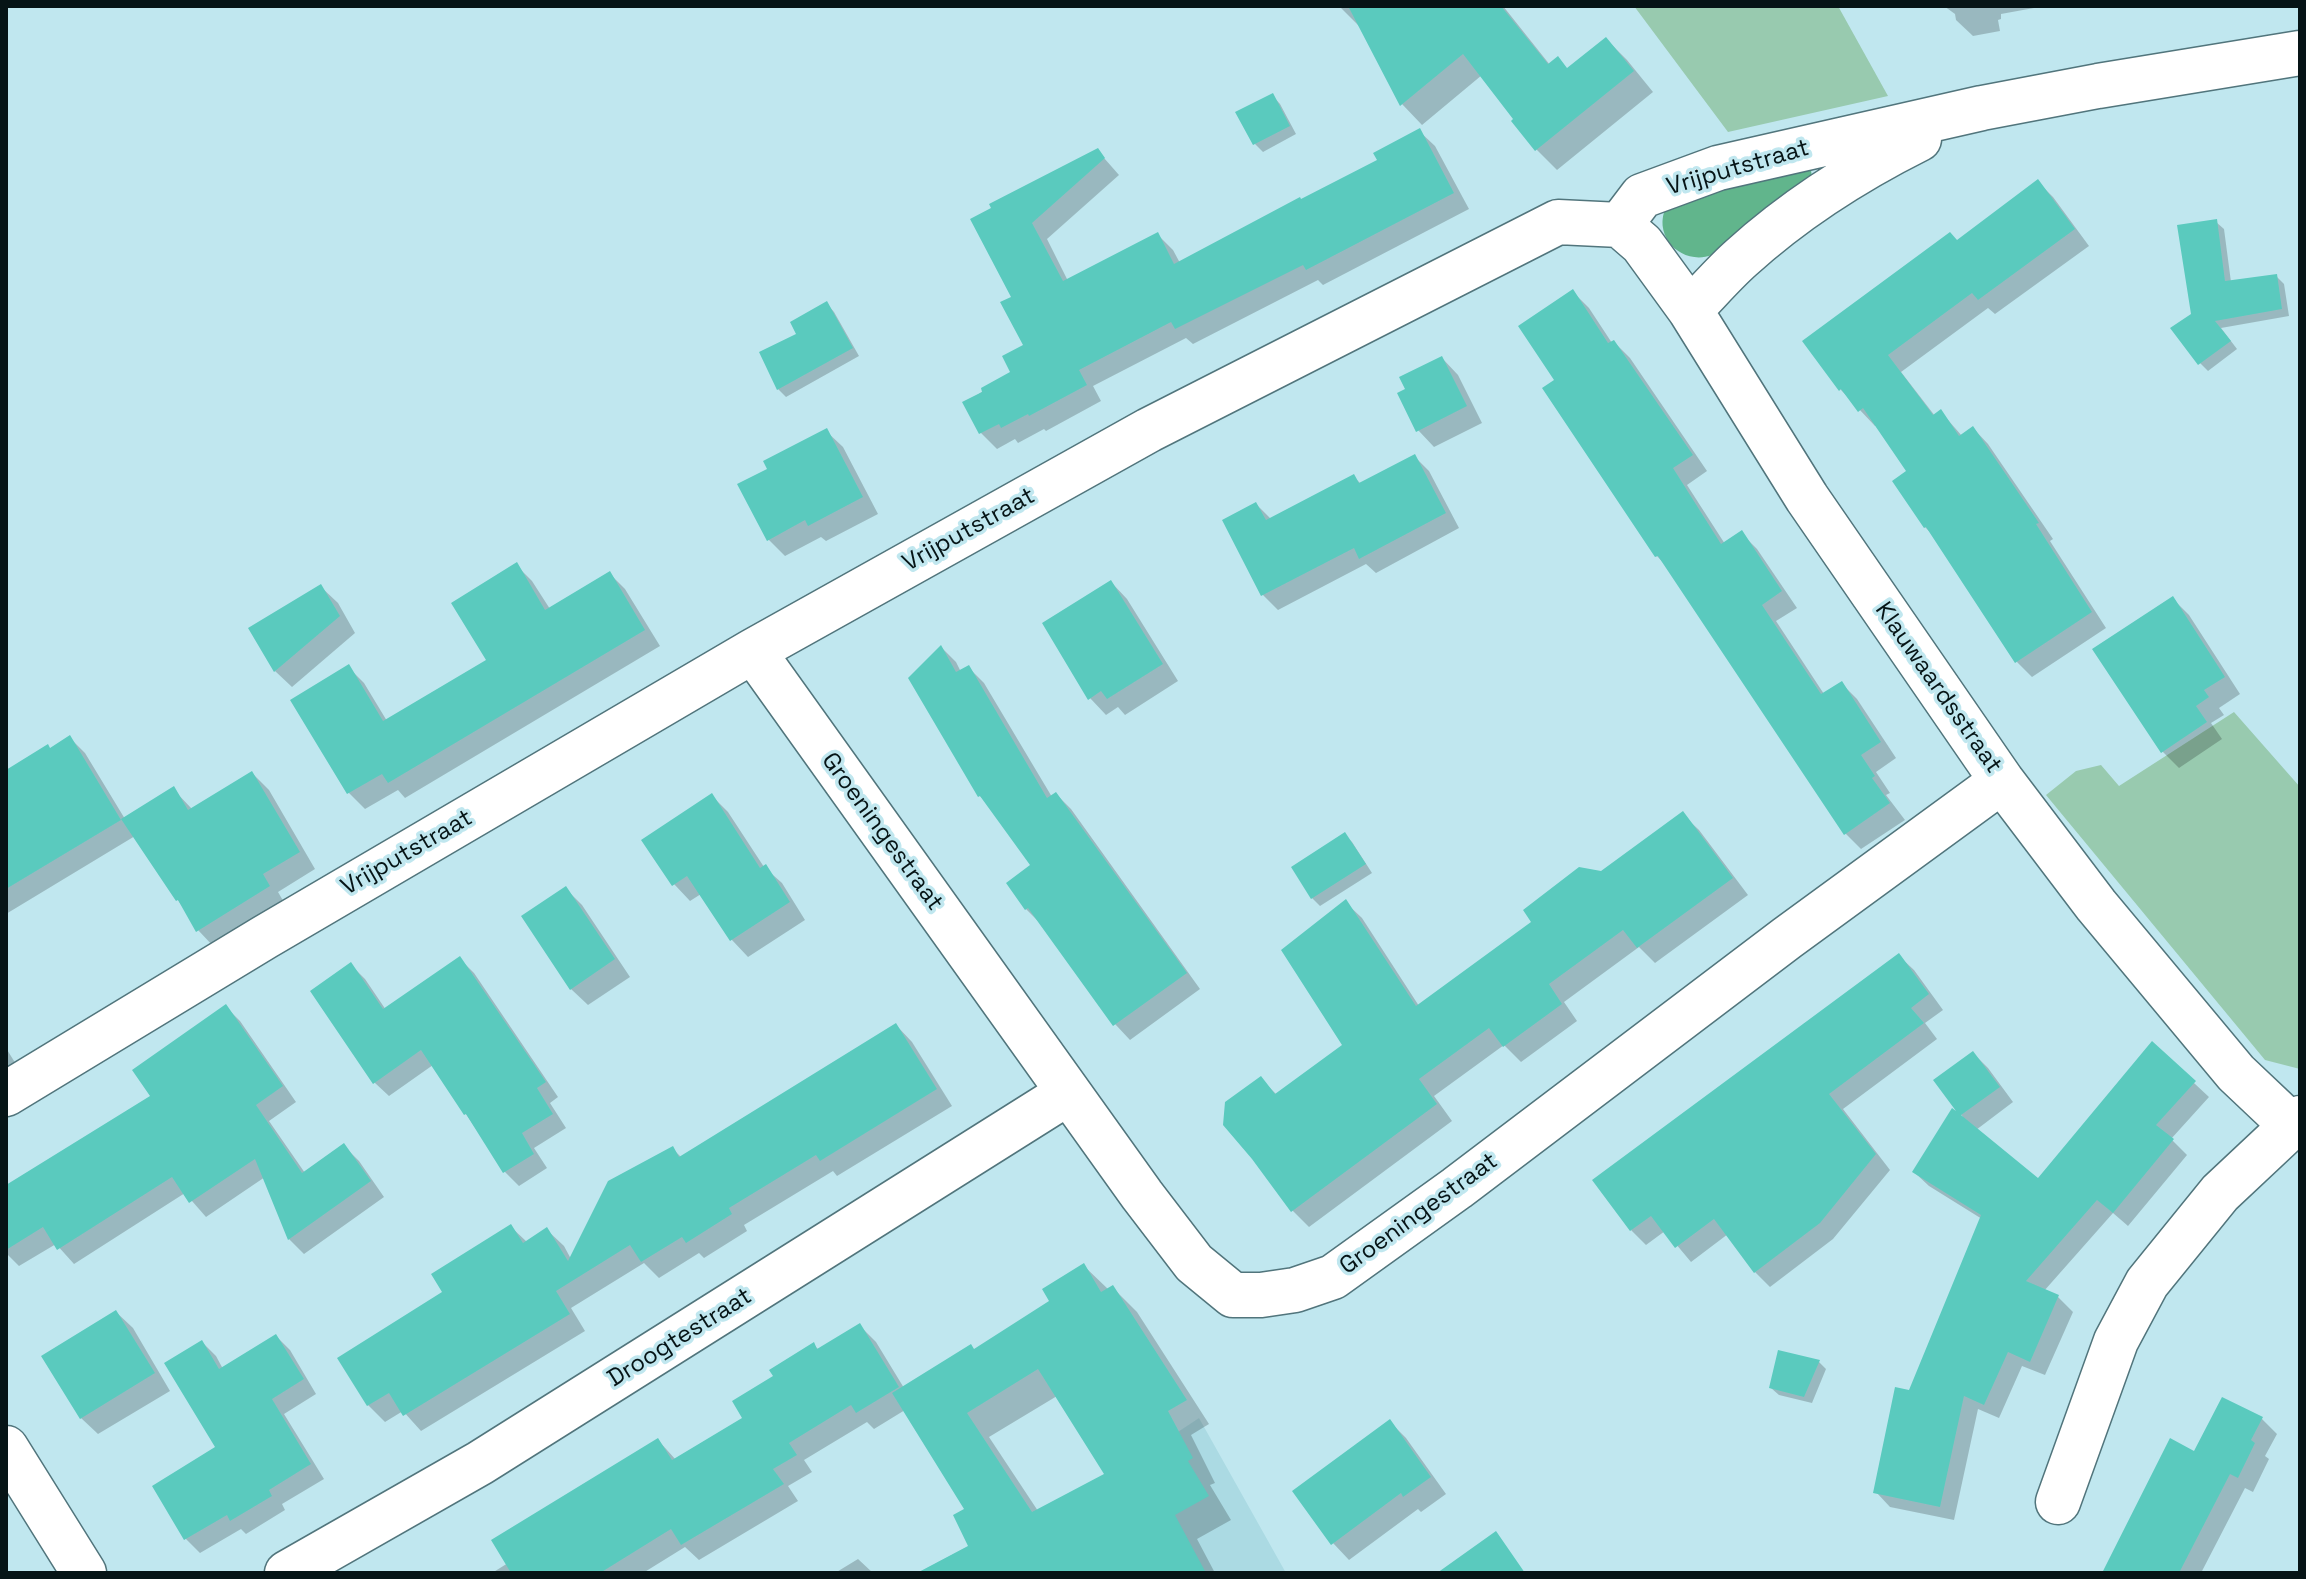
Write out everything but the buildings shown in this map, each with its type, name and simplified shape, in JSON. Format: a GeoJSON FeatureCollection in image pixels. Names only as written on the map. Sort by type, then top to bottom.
{"type":"FeatureCollection","features":[{"type":"Feature","properties":{"kind":"street","name":"Vrijputstraat"},"geometry":{"type":"LineString","coordinates":[[6,1094],[265,937],[753,651],[1149,430],[1558,222],[1620,225],[1642,196],[1718,168],[1982,108],[2300,53]]}},
{"type":"Feature","properties":{"kind":"street","name":"Vrijputstraat"},"geometry":{"type":"LineString","coordinates":[[1690,310],[1740,258],[1809,203],[1870,163],[1982,108]]}},
{"type":"Feature","properties":{"kind":"street","name":"Klauwaardsstraat"},"geometry":{"type":"LineString","coordinates":[[1620,225],[1642,244],[1690,310],[1807,498],[2002,781],[2096,905],[2236,1073],[2296,1121]]}},
{"type":"Feature","properties":{"kind":"street","name":"Groeningestraat"},"geometry":{"type":"LineString","coordinates":[[753,651],[1068,1093],[1194,1263],[1233,1295],[1261,1295],[1333,1277],[2002,781]]}},
{"type":"Feature","properties":{"kind":"street","name":"Droogtestraat"},"geometry":{"type":"LineString","coordinates":[[287,1573],[480,1463],[1068,1093]]}},
{"type":"Feature","properties":{"kind":"street"},"geometry":{"type":"LineString","coordinates":[[2058,1502],[2116,1341],[2147,1283],[2220,1193],[2296,1121]]}},
{"type":"Feature","properties":{"kind":"street"},"geometry":{"type":"LineString","coordinates":[[6,1448],[84,1573]]}},
{"type":"Feature","properties":{"kind":"shaded area"},"geometry":{"type":"Polygon","coordinates":[[[1199,1418],[1286,1573],[917,1573],[1146,1453],[1199,1418]]]}},
{"type":"Feature","properties":{"kind":"green space"},"geometry":{"type":"Polygon","coordinates":[[[1634,6],[1838,6],[1888,96],[1728,132],[1634,6]]]}},
{"type":"Feature","properties":{"kind":"green space"},"geometry":{"type":"Polygon","coordinates":[[[1805,164],[1811,170],[1812,178],[1712,255],[1701,257],[1681,253],[1666,238],[1663,218],[1666,207],[1805,164]]]}},
{"type":"Feature","properties":{"kind":"green space"},"geometry":{"type":"Polygon","coordinates":[[[2234,712],[2300,787],[2300,1069],[2265,1060],[2046,795],[2076,771],[2101,765],[2119,786],[2234,712]]]}}]}
